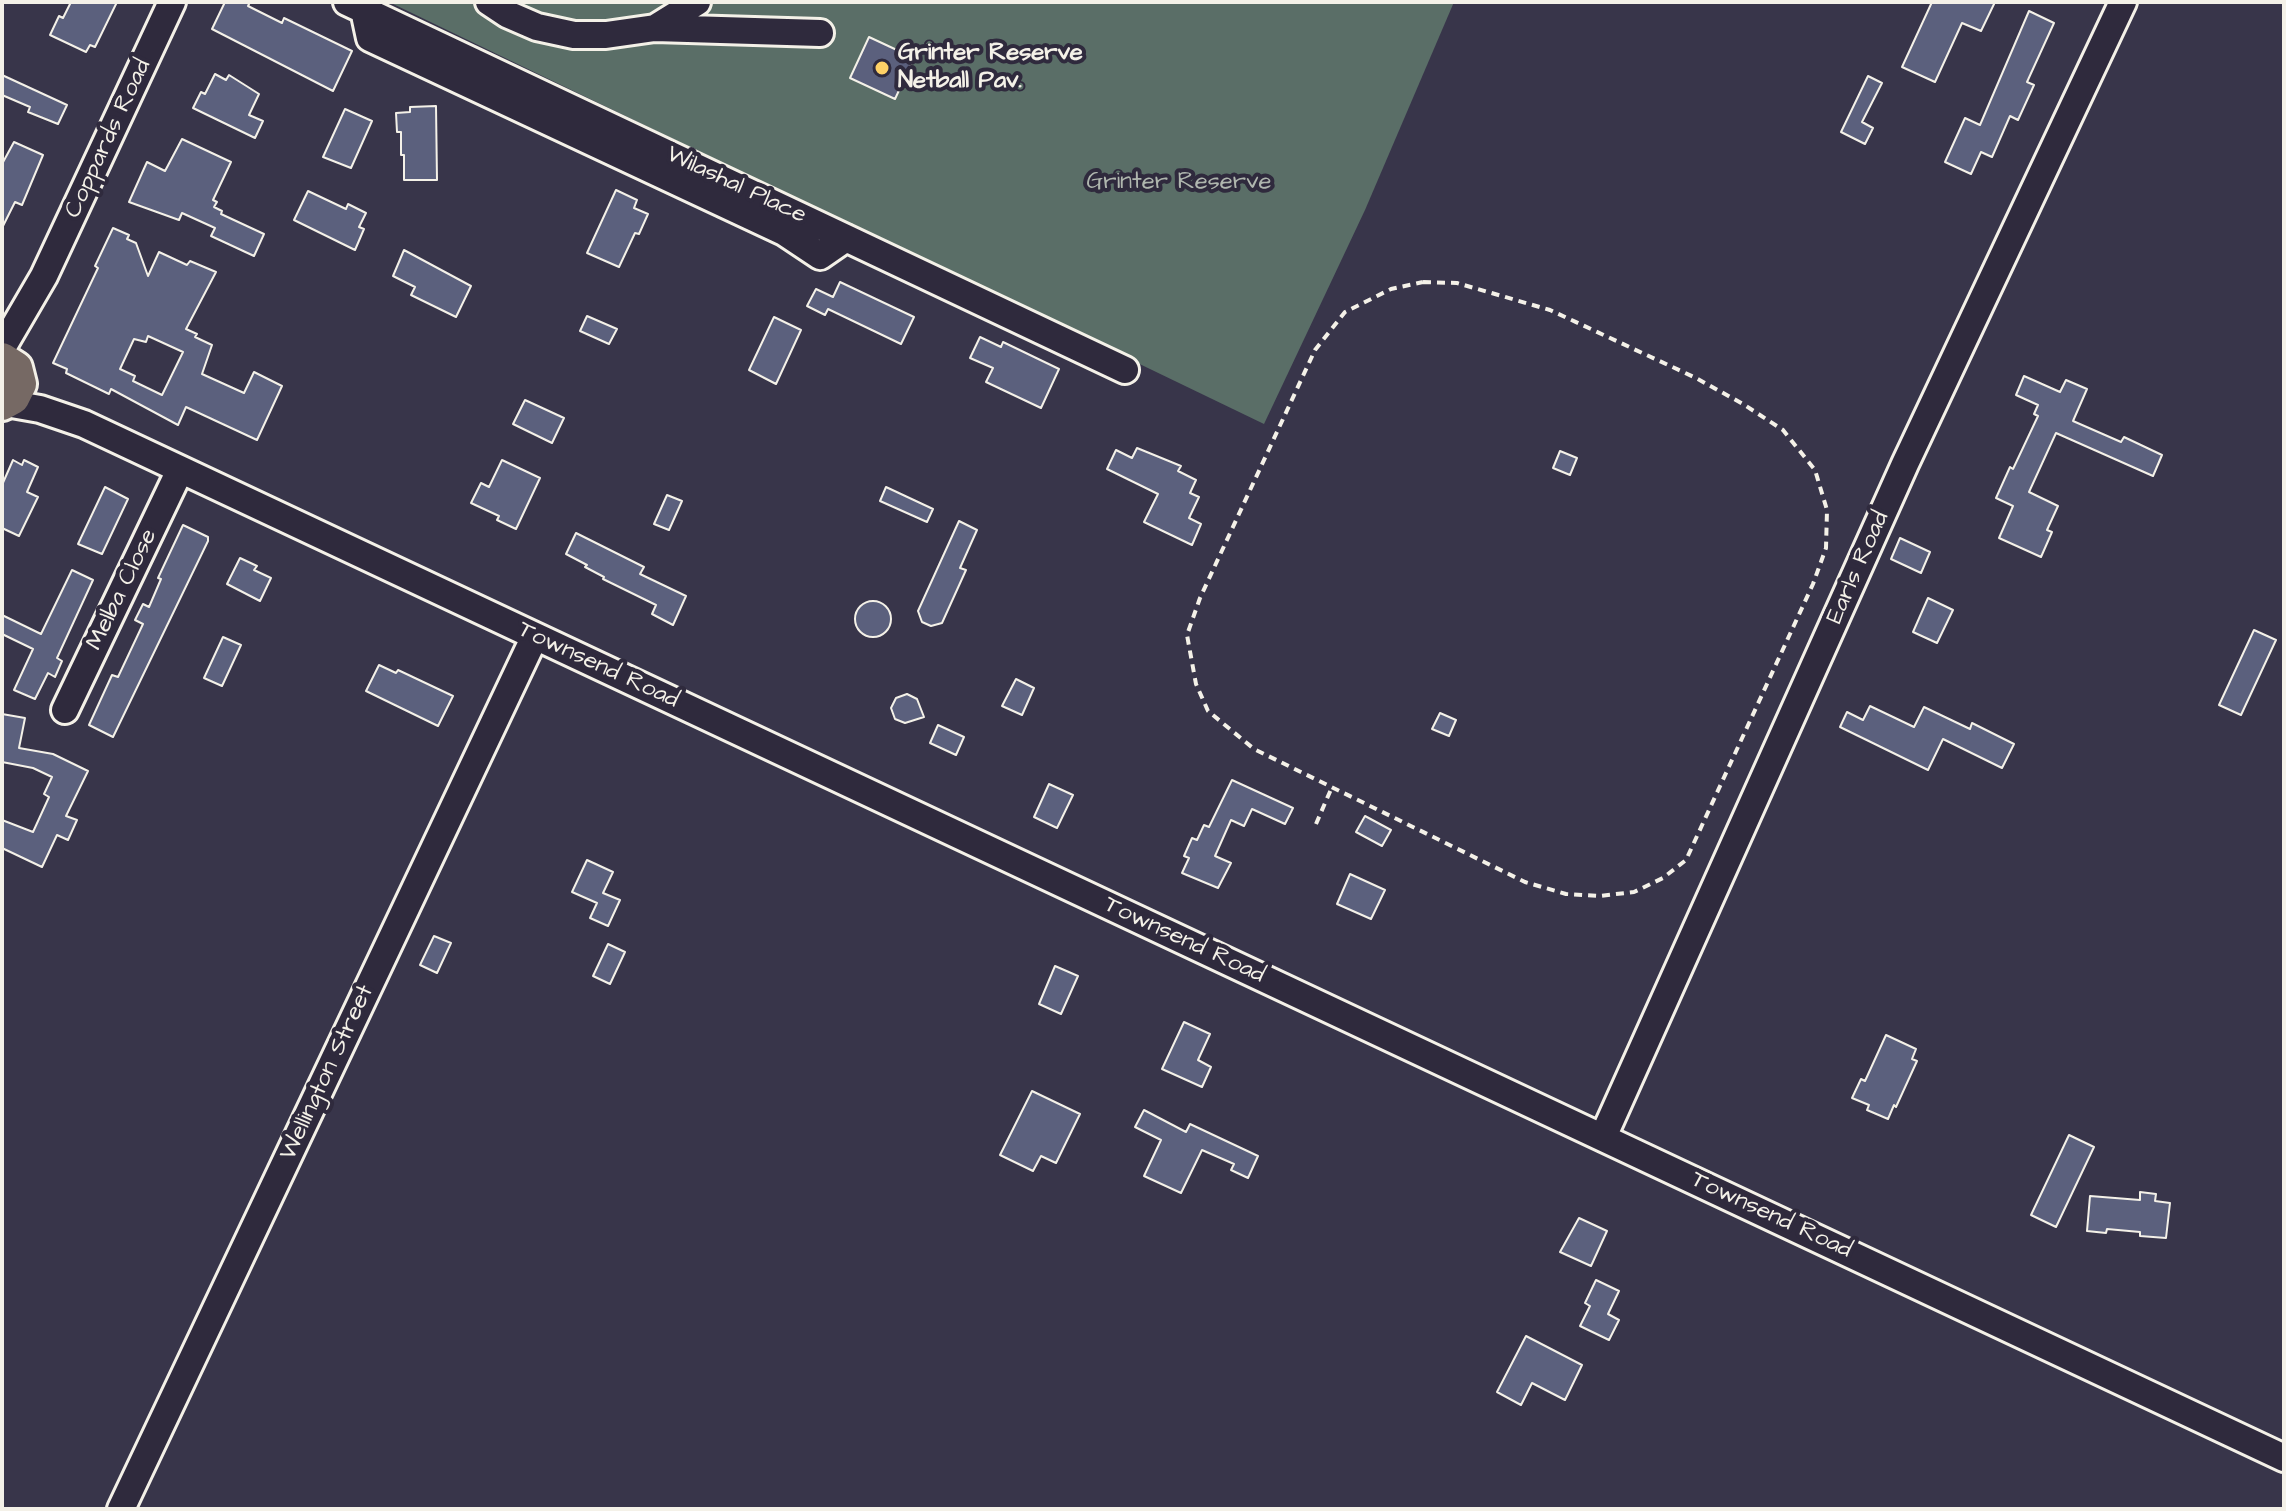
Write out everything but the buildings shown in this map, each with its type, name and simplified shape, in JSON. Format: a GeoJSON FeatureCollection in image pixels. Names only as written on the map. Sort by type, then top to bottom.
{"type":"FeatureCollection","features":[{"type":"Feature","properties":{"kind":"street","name":"Coppards Road"},"geometry":{"type":"LineString","coordinates":[[8,376],[44,276],[172,2]]}},
{"type":"Feature","properties":{"kind":"street"},"geometry":{"type":"LineString","coordinates":[[489,2],[537,27],[574,35],[611,35],[655,28],[820,33]]}},
{"type":"Feature","properties":{"kind":"street"},"geometry":{"type":"LineString","coordinates":[[655,28],[697,2]]}},
{"type":"Feature","properties":{"kind":"street","name":"Earls Road"},"geometry":{"type":"LineString","coordinates":[[1603,1137],[1905,464],[2123,2]]}},
{"type":"Feature","properties":{"kind":"street","name":"Wilashal Place"},"geometry":{"type":"LineString","coordinates":[[355,6],[1125,370]]}},
{"type":"Feature","properties":{"kind":"street","name":"Townsend Road"},"geometry":{"type":"LineString","coordinates":[[8,376],[84,424],[180,470],[2284,1458]]}},
{"type":"Feature","properties":{"kind":"street","name":"Melba Close"},"geometry":{"type":"LineString","coordinates":[[65,710],[180,470]]}},
{"type":"Feature","properties":{"kind":"street","name":"Wellington Street"},"geometry":{"type":"LineString","coordinates":[[121,1509],[535,636]]}},
{"type":"Feature","properties":{"kind":"path"},"geometry":{"type":"LineString","coordinates":[[1423,282],[1457,283],[1550,310],[1696,378],[1743,404],[1783,430],[1815,470],[1827,510],[1826,548],[1813,584],[1686,860],[1663,878],[1634,892],[1599,896],[1566,894],[1525,882],[1332,787],[1254,749],[1208,711],[1196,684],[1187,635],[1200,598],[1315,350],[1345,312],[1391,289],[1423,282]]}},
{"type":"Feature","properties":{"kind":"path"},"geometry":{"type":"LineString","coordinates":[[1316,824],[1332,787]]}},
{"type":"Feature","properties":{"kind":"green space","name":"Grinter Reserve"},"geometry":{"type":"Polygon","coordinates":[[[389,2],[1454,2],[1365,210],[1264,424],[389,2]]]}},
{"type":"Feature","properties":{"kind":"place","name":"Grinter Reserve Netball Pav."},"geometry":{"type":"Point","coordinates":[882,68]}}]}
